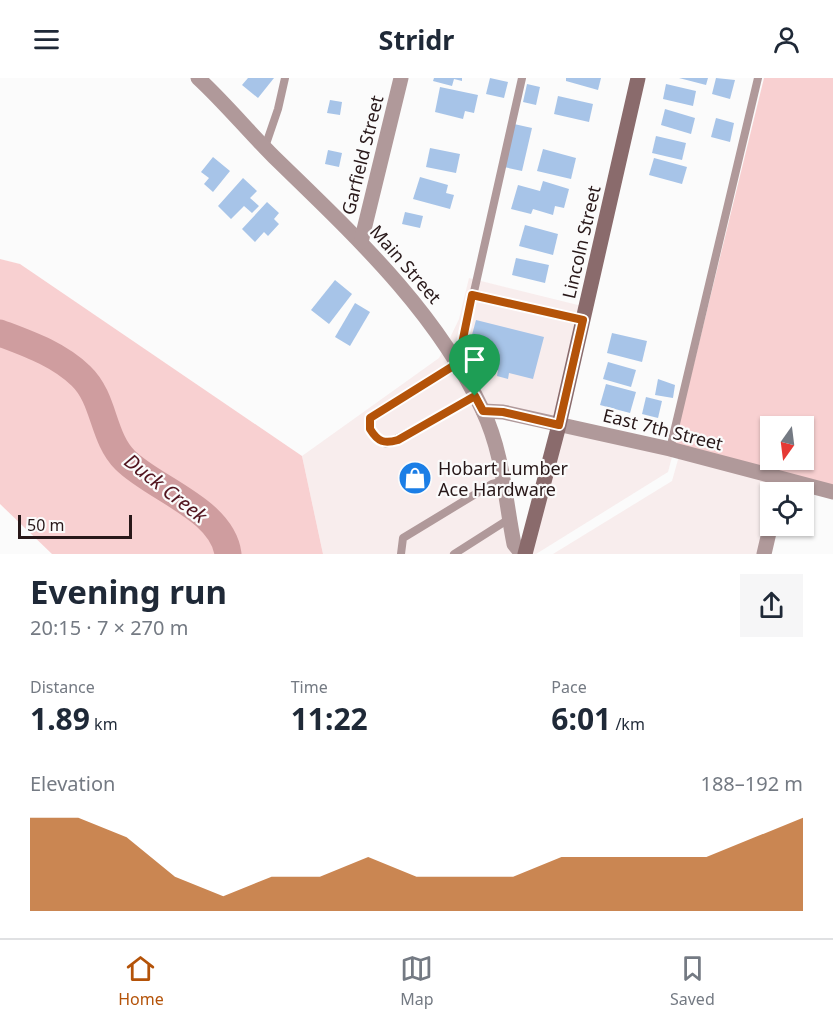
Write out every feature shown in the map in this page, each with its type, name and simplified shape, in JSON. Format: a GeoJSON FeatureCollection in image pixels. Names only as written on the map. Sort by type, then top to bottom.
{"type":"FeatureCollection","features":[{"type":"Feature","properties":{"kind":"main road","name":"Lincoln Street"},"geometry":{"type":"LineString","coordinates":[[524,554],[559,425],[638,78]]}},
{"type":"Feature","properties":{"kind":"street","name":"Main Street"},"geometry":{"type":"LineString","coordinates":[[198,78],[361,242],[431,323],[458,363],[483,411],[498,451],[514,544],[524,554]]}},
{"type":"Feature","properties":{"kind":"street","name":"Garfield Street"},"geometry":{"type":"LineString","coordinates":[[361,242],[401,78]]}},
{"type":"Feature","properties":{"kind":"street","name":"East 7th Street"},"geometry":{"type":"LineString","coordinates":[[483,411],[503,412],[670,449],[768,482]]}},
{"type":"Feature","properties":{"kind":"street","name":"East 7th Street"},"geometry":{"type":"LineString","coordinates":[[814,490],[833,492]]}},
{"type":"Feature","properties":{"kind":"street"},"geometry":{"type":"LineString","coordinates":[[764,554],[768,536]]}},
{"type":"Feature","properties":{"kind":"lane"},"geometry":{"type":"LineString","coordinates":[[265,147],[278,110],[285,78]]}},
{"type":"Feature","properties":{"kind":"lane"},"geometry":{"type":"LineString","coordinates":[[475,396],[386,444],[374,436],[370,429],[370,418],[376,412],[458,363],[522,78]]}},
{"type":"Feature","properties":{"kind":"lane"},"geometry":{"type":"LineString","coordinates":[[670,449],[758,78]]}},
{"type":"Feature","properties":{"kind":"lane"},"geometry":{"type":"LineString","coordinates":[[472,295],[583,320]]}},
{"type":"Feature","properties":{"kind":"lane"},"geometry":{"type":"LineString","coordinates":[[401,554],[403,538],[492,484],[504,481]]}},
{"type":"Feature","properties":{"kind":"lane"},"geometry":{"type":"LineString","coordinates":[[454,554],[509,519]]}},
{"type":"Feature","properties":{"kind":"shaded area"},"geometry":{"type":"Polygon","coordinates":[[[764,78],[833,78],[833,486],[771,470],[814,470],[814,416],[760,416],[760,467],[674,445],[764,78]]]}},
{"type":"Feature","properties":{"kind":"shaded area"},"geometry":{"type":"Polygon","coordinates":[[[0,259],[20,264],[302,456],[323,554],[52,554],[0,504],[0,259]]]}},
{"type":"Feature","properties":{"kind":"shaded area"},"geometry":{"type":"Polygon","coordinates":[[[469,278],[582,306],[556,421],[484,406],[449,340],[459,319],[469,278]]]}},
{"type":"Feature","properties":{"kind":"shaded area"},"geometry":{"type":"Polygon","coordinates":[[[444,349],[479,412],[516,554],[323,554],[302,456],[439,358],[444,349]]]}},
{"type":"Feature","properties":{"kind":"shaded area"},"geometry":{"type":"Polygon","coordinates":[[[560,428],[673,453],[668,472],[536,554],[528,554],[560,428]]]}},
{"type":"Feature","properties":{"kind":"shaded area"},"geometry":{"type":"Polygon","coordinates":[[[679,456],[776,481],[760,482],[760,536],[764,536],[760,554],[553,554],[672,481],[679,456]]]}},
{"type":"Feature","properties":{"kind":"building"},"geometry":{"type":"Polygon","coordinates":[[[248,78],[274,78],[258,98],[242,85],[248,78]]]}},
{"type":"Feature","properties":{"kind":"building"},"geometry":{"type":"Polygon","coordinates":[[[434,78],[462,78],[462,81],[454,79],[452,86],[433,81],[434,78]]]}},
{"type":"Feature","properties":{"kind":"building"},"geometry":{"type":"Polygon","coordinates":[[[490,78],[508,82],[504,98],[486,94],[490,78]]]}},
{"type":"Feature","properties":{"kind":"building"},"geometry":{"type":"Polygon","coordinates":[[[566,78],[601,78],[598,90],[566,81],[566,78]]]}},
{"type":"Feature","properties":{"kind":"building"},"geometry":{"type":"Polygon","coordinates":[[[679,78],[708,78],[706,85],[679,78]]]}},
{"type":"Feature","properties":{"kind":"building"},"geometry":{"type":"Polygon","coordinates":[[[716,78],[735,80],[730,99],[712,94],[716,78]]]}},
{"type":"Feature","properties":{"kind":"building"},"geometry":{"type":"Polygon","coordinates":[[[527,84],[540,87],[536,105],[523,102],[527,84]]]}},
{"type":"Feature","properties":{"kind":"building"},"geometry":{"type":"Polygon","coordinates":[[[666,84],[696,91],[693,106],[663,99],[666,84]]]}},
{"type":"Feature","properties":{"kind":"building"},"geometry":{"type":"Polygon","coordinates":[[[440,87],[478,95],[474,113],[465,111],[463,119],[435,112],[440,87]]]}},
{"type":"Feature","properties":{"kind":"building"},"geometry":{"type":"Polygon","coordinates":[[[558,96],[593,104],[589,122],[554,114],[558,96]]]}},
{"type":"Feature","properties":{"kind":"building"},"geometry":{"type":"Polygon","coordinates":[[[330,100],[342,102],[340,115],[327,113],[330,100]]]}},
{"type":"Feature","properties":{"kind":"building"},"geometry":{"type":"Polygon","coordinates":[[[665,109],[695,118],[691,134],[661,125],[665,109]]]}},
{"type":"Feature","properties":{"kind":"building"},"geometry":{"type":"Polygon","coordinates":[[[716,118],[734,123],[730,142],[711,137],[716,118]]]}},
{"type":"Feature","properties":{"kind":"building"},"geometry":{"type":"Polygon","coordinates":[[[514,124],[532,128],[522,171],[504,167],[514,124]]]}},
{"type":"Feature","properties":{"kind":"building"},"geometry":{"type":"Polygon","coordinates":[[[656,136],[686,143],[682,160],[652,153],[656,136]]]}},
{"type":"Feature","properties":{"kind":"building"},"geometry":{"type":"Polygon","coordinates":[[[430,148],[460,154],[456,173],[426,167],[430,148]]]}},
{"type":"Feature","properties":{"kind":"building"},"geometry":{"type":"Polygon","coordinates":[[[543,149],[576,158],[571,179],[537,171],[543,149]]]}},
{"type":"Feature","properties":{"kind":"building"},"geometry":{"type":"Polygon","coordinates":[[[328,150],[342,153],[339,167],[325,164],[328,150]]]}},
{"type":"Feature","properties":{"kind":"building"},"geometry":{"type":"Polygon","coordinates":[[[213,157],[230,171],[213,192],[204,184],[209,178],[201,172],[213,157]]]}},
{"type":"Feature","properties":{"kind":"building"},"geometry":{"type":"Polygon","coordinates":[[[654,158],[687,167],[682,184],[649,175],[654,158]]]}},
{"type":"Feature","properties":{"kind":"building"},"geometry":{"type":"Polygon","coordinates":[[[420,177],[448,185],[446,193],[454,195],[450,209],[413,199],[420,177]]]}},
{"type":"Feature","properties":{"kind":"building"},"geometry":{"type":"Polygon","coordinates":[[[243,178],[257,191],[250,198],[259,206],[252,213],[244,206],[231,219],[218,206],[243,178]]]}},
{"type":"Feature","properties":{"kind":"building"},"geometry":{"type":"Polygon","coordinates":[[[543,181],[569,189],[564,208],[555,206],[553,215],[533,209],[531,214],[511,209],[518,185],[540,191],[543,181]]]}},
{"type":"Feature","properties":{"kind":"building"},"geometry":{"type":"Polygon","coordinates":[[[267,202],[279,213],[274,219],[279,224],[268,236],[264,232],[255,242],[242,229],[267,202]]]}},
{"type":"Feature","properties":{"kind":"building"},"geometry":{"type":"Polygon","coordinates":[[[405,212],[423,216],[420,228],[402,224],[405,212]]]}},
{"type":"Feature","properties":{"kind":"building"},"geometry":{"type":"Polygon","coordinates":[[[525,225],[558,234],[553,255],[519,246],[525,225]]]}},
{"type":"Feature","properties":{"kind":"building"},"geometry":{"type":"Polygon","coordinates":[[[516,258],[549,265],[545,283],[512,275],[516,258]]]}},
{"type":"Feature","properties":{"kind":"building"},"geometry":{"type":"Polygon","coordinates":[[[335,280],[352,294],[329,324],[311,310],[335,280]]]}},
{"type":"Feature","properties":{"kind":"building"},"geometry":{"type":"Polygon","coordinates":[[[355,303],[370,312],[350,346],[335,337],[355,303]]]}},
{"type":"Feature","properties":{"kind":"building"},"geometry":{"type":"Polygon","coordinates":[[[476,320],[544,337],[533,379],[509,373],[508,379],[497,376],[498,370],[490,368],[491,365],[486,363],[489,350],[469,346],[476,320]]]}},
{"type":"Feature","properties":{"kind":"building"},"geometry":{"type":"Polygon","coordinates":[[[612,333],[647,341],[642,362],[607,353],[612,333]]]}},
{"type":"Feature","properties":{"kind":"building"},"geometry":{"type":"Polygon","coordinates":[[[608,362],[636,370],[631,387],[603,379],[608,362]]]}},
{"type":"Feature","properties":{"kind":"building"},"geometry":{"type":"Polygon","coordinates":[[[658,379],[675,385],[673,398],[655,395],[658,379]]]}},
{"type":"Feature","properties":{"kind":"building"},"geometry":{"type":"Polygon","coordinates":[[[606,384],[636,392],[630,413],[600,405],[606,384]]]}},
{"type":"Feature","properties":{"kind":"building"},"geometry":{"type":"Polygon","coordinates":[[[646,397],[662,401],[658,418],[642,414],[646,397]]]}},
{"type":"Feature","properties":{"kind":"waterway","name":"Duck Creek"},"geometry":{"type":"LineString","coordinates":[[0,333],[53,356],[81,376],[95,396],[117,451],[138,471],[185,501],[213,524],[223,538],[228,554]]}},
{"type":"Feature","properties":{"kind":"place","name":"Hobart Lumber Ace Hardware"},"geometry":{"type":"Point","coordinates":[415,478]}},
{"type":"Feature","properties":{"kind":"route"},"geometry":{"type":"LineString","coordinates":[[472,295],[583,320],[559,425],[503,412],[483,411],[475,396],[398,440],[386,444],[374,436],[370,429],[370,418],[376,412],[458,363],[472,295]]}}]}
